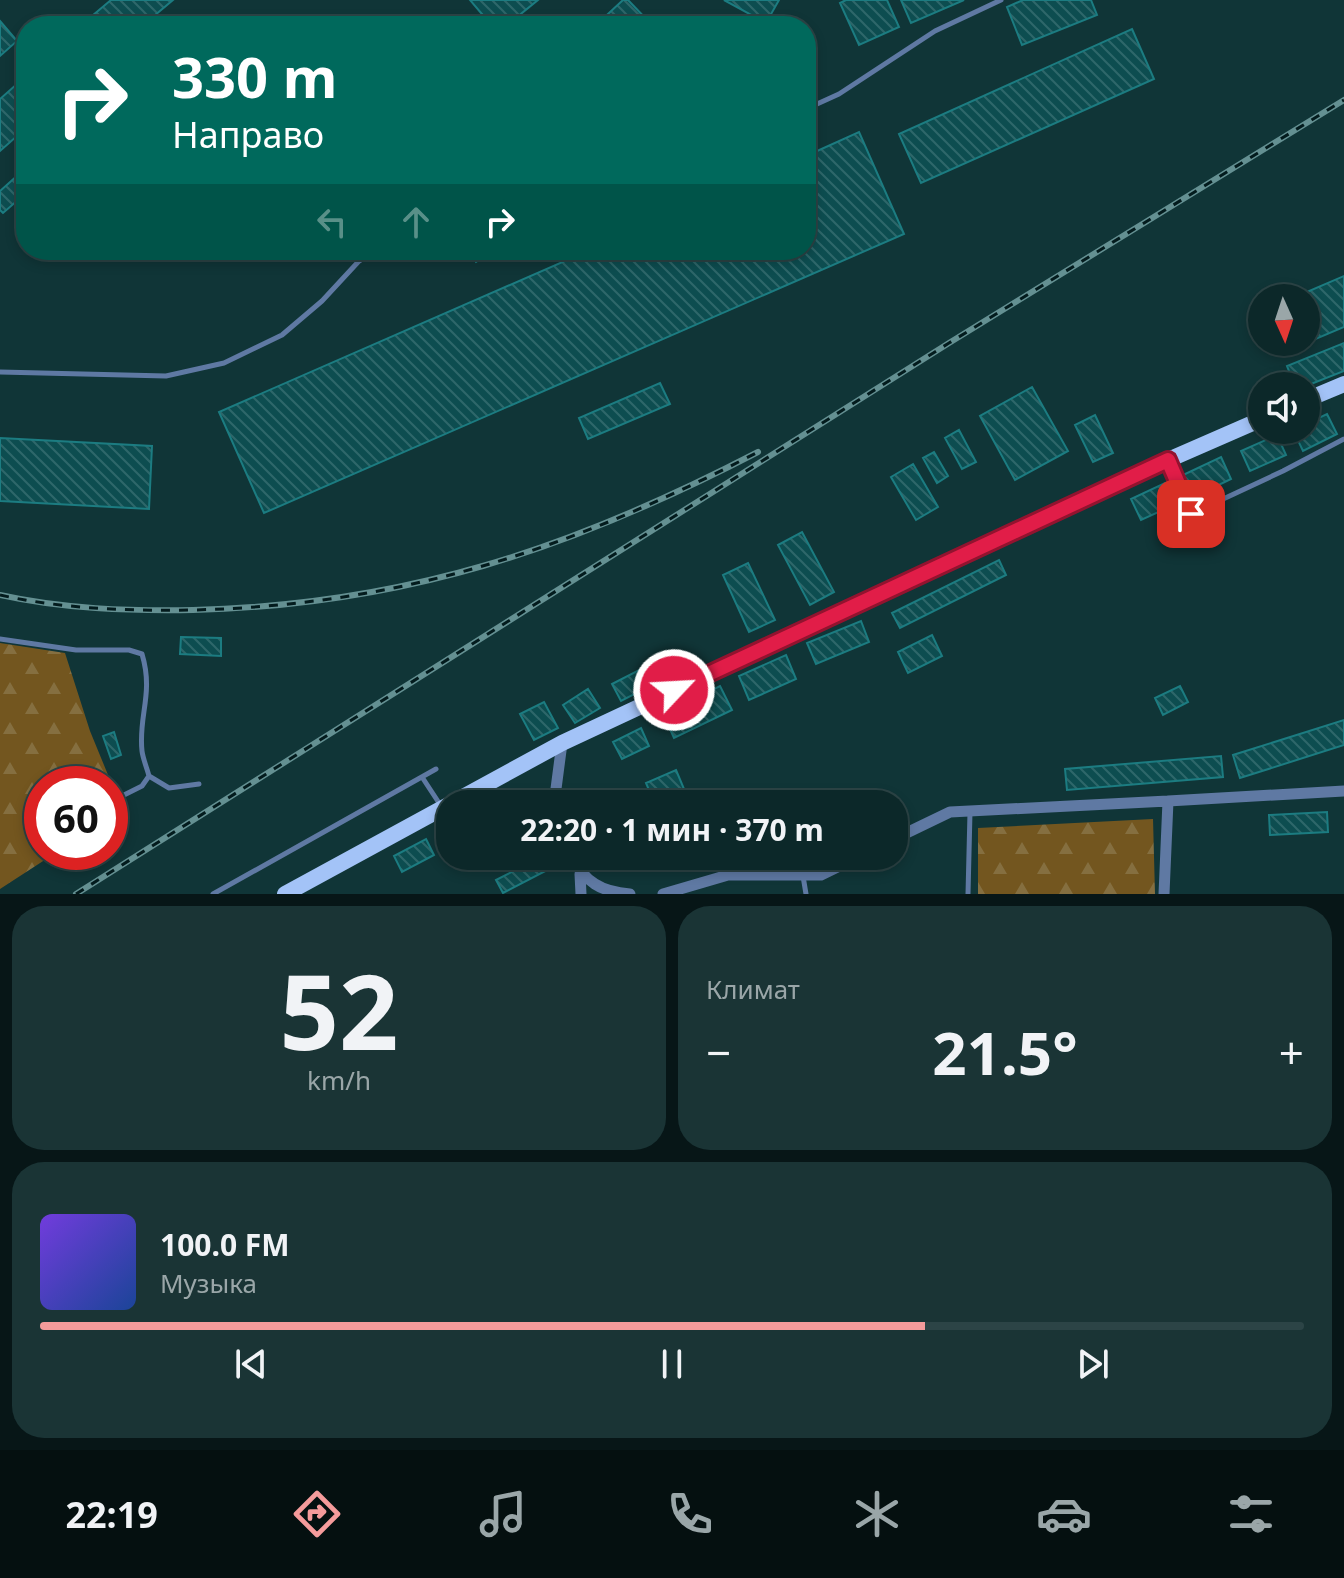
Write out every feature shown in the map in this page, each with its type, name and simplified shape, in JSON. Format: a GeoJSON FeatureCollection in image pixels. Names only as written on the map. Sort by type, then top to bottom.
{"type":"FeatureCollection","features":[{"type":"Feature","properties":{"kind":"main road"},"geometry":{"type":"LineString","coordinates":[[1320,394],[1344,384]]}},
{"type":"Feature","properties":{"kind":"main road"},"geometry":{"type":"LineString","coordinates":[[476,790],[562,743],[1248,425]]}},
{"type":"Feature","properties":{"kind":"main road"},"geometry":{"type":"LineString","coordinates":[[285,894],[436,812]]}},
{"type":"Feature","properties":{"kind":"street"},"geometry":{"type":"LineString","coordinates":[[556,790],[562,743]]}},
{"type":"Feature","properties":{"kind":"street"},"geometry":{"type":"LineString","coordinates":[[908,832],[950,812],[1344,791]]}},
{"type":"Feature","properties":{"kind":"street"},"geometry":{"type":"LineString","coordinates":[[1164,894],[1168,801]]}},
{"type":"Feature","properties":{"kind":"street"},"geometry":{"type":"LineString","coordinates":[[578,870],[581,894]]}},
{"type":"Feature","properties":{"kind":"street"},"geometry":{"type":"LineString","coordinates":[[663,894],[728,875],[821,875],[831,870]]}},
{"type":"Feature","properties":{"kind":"street"},"geometry":{"type":"LineString","coordinates":[[580,874],[609,892],[630,894]]}},
{"type":"Feature","properties":{"kind":"lane"},"geometry":{"type":"LineString","coordinates":[[816,104],[839,94],[935,31],[1001,0]]}},
{"type":"Feature","properties":{"kind":"lane"},"geometry":{"type":"LineString","coordinates":[[0,372],[166,376],[224,363],[282,335],[322,301],[361,260]]}},
{"type":"Feature","properties":{"kind":"lane"},"geometry":{"type":"LineString","coordinates":[[1168,460],[1191,514],[1344,439]]}},
{"type":"Feature","properties":{"kind":"lane"},"geometry":{"type":"LineString","coordinates":[[0,639],[76,650],[129,650],[142,654],[147,669],[148,693],[142,750],[149,776],[169,788],[199,784]]}},
{"type":"Feature","properties":{"kind":"lane"},"geometry":{"type":"LineString","coordinates":[[213,894],[436,769]]}},
{"type":"Feature","properties":{"kind":"lane"},"geometry":{"type":"LineString","coordinates":[[128,793],[142,786],[149,776]]}},
{"type":"Feature","properties":{"kind":"lane"},"geometry":{"type":"LineString","coordinates":[[422,777],[436,798]]}},
{"type":"Feature","properties":{"kind":"lane"},"geometry":{"type":"LineString","coordinates":[[968,894],[970,811]]}},
{"type":"Feature","properties":{"kind":"lane"},"geometry":{"type":"LineString","coordinates":[[803,875],[806,894]]}},
{"type":"Feature","properties":{"kind":"green space"},"geometry":{"type":"Polygon","coordinates":[[[0,643],[65,653],[104,766],[24,766],[24,870],[29,870],[0,889],[0,643]]]}},
{"type":"Feature","properties":{"kind":"green space"},"geometry":{"type":"Polygon","coordinates":[[[1153,819],[1155,894],[978,894],[978,828],[1153,819]]]}},
{"type":"Feature","properties":{"kind":"building"},"geometry":{"type":"Polygon","coordinates":[[[111,0],[173,0],[154,16],[92,16],[111,0]]]}},
{"type":"Feature","properties":{"kind":"building"},"geometry":{"type":"Polygon","coordinates":[[[470,0],[538,0],[518,16],[484,16],[470,0]]]}},
{"type":"Feature","properties":{"kind":"building"},"geometry":{"type":"Polygon","coordinates":[[[623,0],[628,0],[643,16],[606,16],[623,0]]]}},
{"type":"Feature","properties":{"kind":"building"},"geometry":{"type":"Polygon","coordinates":[[[724,0],[779,0],[770,16],[753,16],[724,0]]]}},
{"type":"Feature","properties":{"kind":"building"},"geometry":{"type":"Polygon","coordinates":[[[846,0],[887,0],[899,27],[859,45],[840,3],[846,0]]]}},
{"type":"Feature","properties":{"kind":"building"},"geometry":{"type":"Polygon","coordinates":[[[901,0],[964,0],[911,23],[901,0]]]}},
{"type":"Feature","properties":{"kind":"building"},"geometry":{"type":"Polygon","coordinates":[[[1023,0],[1091,0],[1097,15],[1022,45],[1007,7],[1023,0]]]}},
{"type":"Feature","properties":{"kind":"building"},"geometry":{"type":"Polygon","coordinates":[[[0,21],[16,42],[0,56],[0,21]]]}},
{"type":"Feature","properties":{"kind":"building"},"geometry":{"type":"Polygon","coordinates":[[[1132,29],[1154,79],[921,183],[899,134],[1132,29]]]}},
{"type":"Feature","properties":{"kind":"building"},"geometry":{"type":"Polygon","coordinates":[[[16,85],[16,137],[0,151],[0,99],[16,85]]]}},
{"type":"Feature","properties":{"kind":"building"},"geometry":{"type":"Polygon","coordinates":[[[859,132],[904,234],[264,513],[219,412],[567,260],[816,260],[816,151],[859,132]]]}},
{"type":"Feature","properties":{"kind":"building"},"geometry":{"type":"Polygon","coordinates":[[[16,177],[16,202],[3,213],[0,210],[0,191],[16,177]]]}},
{"type":"Feature","properties":{"kind":"building"},"geometry":{"type":"Polygon","coordinates":[[[1344,276],[1344,327],[1320,337],[1320,286],[1344,276]]]}},
{"type":"Feature","properties":{"kind":"building"},"geometry":{"type":"Polygon","coordinates":[[[1344,343],[1344,371],[1320,380],[1320,372],[1289,372],[1287,366],[1320,356],[1320,353],[1344,343]]]}},
{"type":"Feature","properties":{"kind":"building"},"geometry":{"type":"Polygon","coordinates":[[[660,383],[670,404],[588,439],[579,418],[660,383]]]}},
{"type":"Feature","properties":{"kind":"building"},"geometry":{"type":"Polygon","coordinates":[[[1032,387],[1068,451],[1015,480],[980,416],[1032,387]]]}},
{"type":"Feature","properties":{"kind":"building"},"geometry":{"type":"Polygon","coordinates":[[[1327,414],[1337,434],[1320,442],[1320,417],[1327,414]]]}},
{"type":"Feature","properties":{"kind":"building"},"geometry":{"type":"Polygon","coordinates":[[[1095,415],[1113,453],[1093,462],[1075,425],[1095,415]]]}},
{"type":"Feature","properties":{"kind":"building"},"geometry":{"type":"Polygon","coordinates":[[[959,430],[976,462],[962,469],[945,438],[959,430]]]}},
{"type":"Feature","properties":{"kind":"building"},"geometry":{"type":"Polygon","coordinates":[[[0,438],[152,446],[149,509],[0,501],[0,438]]]}},
{"type":"Feature","properties":{"kind":"building"},"geometry":{"type":"Polygon","coordinates":[[[1257,444],[1281,444],[1286,455],[1250,471],[1241,451],[1257,444]]]}},
{"type":"Feature","properties":{"kind":"building"},"geometry":{"type":"Polygon","coordinates":[[[1300,444],[1317,444],[1303,451],[1300,444]]]}},
{"type":"Feature","properties":{"kind":"building"},"geometry":{"type":"Polygon","coordinates":[[[934,452],[948,476],[937,483],[923,458],[934,452]]]}},
{"type":"Feature","properties":{"kind":"building"},"geometry":{"type":"Polygon","coordinates":[[[1221,457],[1231,479],[1194,497],[1183,475],[1221,457]]]}},
{"type":"Feature","properties":{"kind":"building"},"geometry":{"type":"Polygon","coordinates":[[[913,464],[938,507],[916,520],[891,477],[913,464]]]}},
{"type":"Feature","properties":{"kind":"building"},"geometry":{"type":"Polygon","coordinates":[[[1165,483],[1174,505],[1141,520],[1131,499],[1165,483]]]}},
{"type":"Feature","properties":{"kind":"building"},"geometry":{"type":"Polygon","coordinates":[[[802,532],[834,592],[810,605],[778,545],[802,532]]]}},
{"type":"Feature","properties":{"kind":"building"},"geometry":{"type":"Polygon","coordinates":[[[999,560],[1006,575],[900,628],[892,613],[999,560]]]}},
{"type":"Feature","properties":{"kind":"building"},"geometry":{"type":"Polygon","coordinates":[[[748,563],[775,620],[749,632],[723,575],[748,563]]]}},
{"type":"Feature","properties":{"kind":"building"},"geometry":{"type":"Polygon","coordinates":[[[861,621],[869,642],[816,664],[807,643],[861,621]]]}},
{"type":"Feature","properties":{"kind":"building"},"geometry":{"type":"Polygon","coordinates":[[[932,635],[942,656],[908,673],[898,652],[932,635]]]}},
{"type":"Feature","properties":{"kind":"building"},"geometry":{"type":"Polygon","coordinates":[[[181,637],[221,638],[221,656],[180,654],[181,637]]]}},
{"type":"Feature","properties":{"kind":"building"},"geometry":{"type":"Polygon","coordinates":[[[786,655],[796,679],[749,700],[739,676],[786,655]]]}},
{"type":"Feature","properties":{"kind":"building"},"geometry":{"type":"Polygon","coordinates":[[[647,666],[656,683],[621,701],[612,684],[647,666]]]}},
{"type":"Feature","properties":{"kind":"building"},"geometry":{"type":"Polygon","coordinates":[[[720,686],[732,710],[674,738],[663,714],[720,686]]]}},
{"type":"Feature","properties":{"kind":"building"},"geometry":{"type":"Polygon","coordinates":[[[1180,686],[1188,702],[1163,715],[1155,698],[1180,686]]]}},
{"type":"Feature","properties":{"kind":"building"},"geometry":{"type":"Polygon","coordinates":[[[588,689],[600,708],[575,723],[563,705],[588,689]]]}},
{"type":"Feature","properties":{"kind":"building"},"geometry":{"type":"Polygon","coordinates":[[[544,702],[558,728],[534,740],[520,714],[544,702]]]}},
{"type":"Feature","properties":{"kind":"building"},"geometry":{"type":"Polygon","coordinates":[[[1344,720],[1344,745],[1240,778],[1233,755],[1344,720]]]}},
{"type":"Feature","properties":{"kind":"building"},"geometry":{"type":"Polygon","coordinates":[[[641,728],[649,746],[622,759],[613,742],[641,728]]]}},
{"type":"Feature","properties":{"kind":"building"},"geometry":{"type":"Polygon","coordinates":[[[114,732],[121,755],[111,759],[103,736],[114,732]]]}},
{"type":"Feature","properties":{"kind":"building"},"geometry":{"type":"Polygon","coordinates":[[[1221,756],[1223,777],[1067,790],[1065,769],[1221,756]]]}},
{"type":"Feature","properties":{"kind":"building"},"geometry":{"type":"Polygon","coordinates":[[[676,770],[684,789],[649,790],[646,783],[676,770]]]}},
{"type":"Feature","properties":{"kind":"building"},"geometry":{"type":"Polygon","coordinates":[[[1327,812],[1328,832],[1270,835],[1269,815],[1327,812]]]}},
{"type":"Feature","properties":{"kind":"building"},"geometry":{"type":"Polygon","coordinates":[[[426,839],[434,855],[402,872],[394,856],[426,839]]]}},
{"type":"Feature","properties":{"kind":"building"},"geometry":{"type":"Polygon","coordinates":[[[516,870],[547,870],[503,893],[496,880],[516,870]]]}},
{"type":"Feature","properties":{"kind":"railway"},"geometry":{"type":"LineString","coordinates":[[76,894],[949,343],[1344,100]]}},
{"type":"Feature","properties":{"kind":"railway"},"geometry":{"type":"LineString","coordinates":[[0,595],[72,606],[169,610],[270,606],[344,597],[484,566],[553,543],[620,517],[758,452]]}},
{"type":"Feature","properties":{"kind":"route"},"geometry":{"type":"LineString","coordinates":[[674,690],[1168,460],[1191,514]]}}]}
